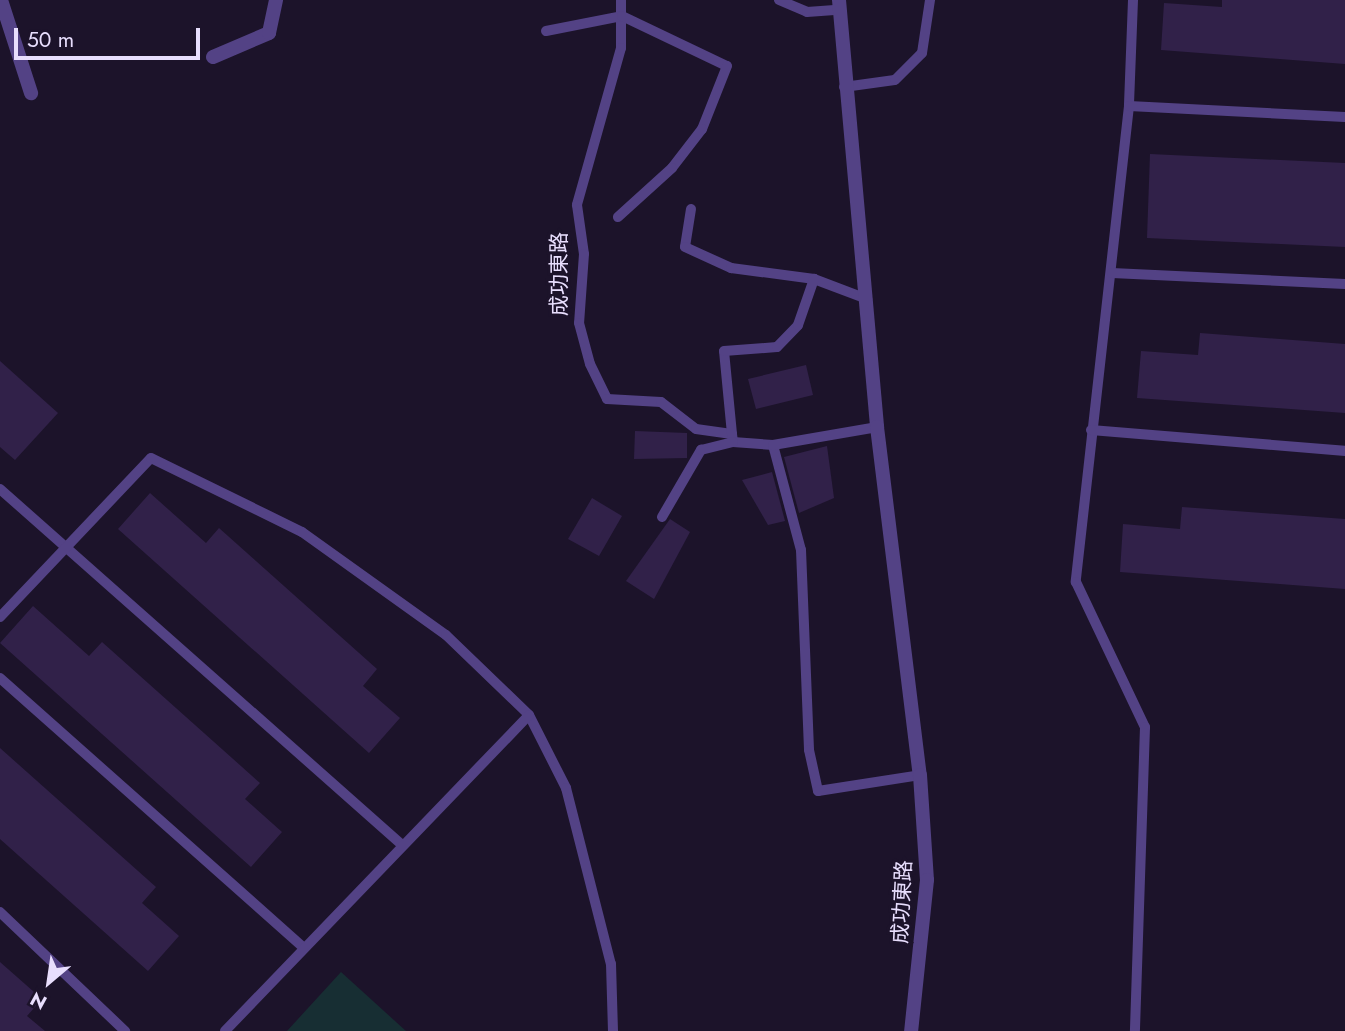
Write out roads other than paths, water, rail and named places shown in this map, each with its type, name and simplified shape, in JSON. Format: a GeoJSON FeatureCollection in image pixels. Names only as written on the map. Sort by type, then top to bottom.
{"type":"FeatureCollection","features":[{"type":"Feature","properties":{"kind":"street"},"geometry":{"type":"LineString","coordinates":[[1,0],[30,93]]}},
{"type":"Feature","properties":{"kind":"street"},"geometry":{"type":"LineString","coordinates":[[213,57],[269,33],[276,0]]}},
{"type":"Feature","properties":{"kind":"street","name":"成功東路"},"geometry":{"type":"LineString","coordinates":[[838,5],[877,427],[920,775],[927,880],[911,1031]]}},
{"type":"Feature","properties":{"kind":"lane","name":"成功東路"},"geometry":{"type":"LineString","coordinates":[[621,0],[622,16],[613,81],[578,205],[584,254],[579,323],[607,399],[661,402],[696,429],[773,445],[877,427]]}},
{"type":"Feature","properties":{"kind":"lane","name":"成功東路"},"geometry":{"type":"LineString","coordinates":[[779,0],[807,12],[838,5]]}},
{"type":"Feature","properties":{"kind":"lane"},"geometry":{"type":"LineString","coordinates":[[844,87],[895,80],[922,53],[930,0]]}},
{"type":"Feature","properties":{"kind":"lane"},"geometry":{"type":"LineString","coordinates":[[1133,0],[1129,106],[1076,582],[1145,727],[1135,1031]]}},
{"type":"Feature","properties":{"kind":"lane"},"geometry":{"type":"LineString","coordinates":[[546,31],[622,16],[727,66],[702,129],[672,168],[618,217]]}},
{"type":"Feature","properties":{"kind":"lane"},"geometry":{"type":"LineString","coordinates":[[1129,106],[1345,117]]}},
{"type":"Feature","properties":{"kind":"lane"},"geometry":{"type":"LineString","coordinates":[[691,209],[685,247],[731,268],[814,279],[867,299]]}},
{"type":"Feature","properties":{"kind":"lane"},"geometry":{"type":"LineString","coordinates":[[1112,273],[1345,284]]}},
{"type":"Feature","properties":{"kind":"lane"},"geometry":{"type":"LineString","coordinates":[[732,438],[724,351],[777,346],[798,325],[814,279]]}},
{"type":"Feature","properties":{"kind":"lane"},"geometry":{"type":"LineString","coordinates":[[1091,430],[1345,451]]}},
{"type":"Feature","properties":{"kind":"lane","name":"成功東路"},"geometry":{"type":"LineString","coordinates":[[662,517],[701,450],[732,438]]}},
{"type":"Feature","properties":{"kind":"lane"},"geometry":{"type":"LineString","coordinates":[[773,445],[801,550],[809,750],[818,791],[920,775]]}},
{"type":"Feature","properties":{"kind":"lane"},"geometry":{"type":"LineString","coordinates":[[0,617],[151,458],[302,532],[446,635],[529,715],[566,788],[611,964],[613,1031]]}},
{"type":"Feature","properties":{"kind":"lane"},"geometry":{"type":"LineString","coordinates":[[0,489],[400,843]]}},
{"type":"Feature","properties":{"kind":"lane"},"geometry":{"type":"LineString","coordinates":[[0,678],[302,945]]}},
{"type":"Feature","properties":{"kind":"lane"},"geometry":{"type":"LineString","coordinates":[[225,1031],[302,945],[400,843],[529,715]]}},
{"type":"Feature","properties":{"kind":"lane"},"geometry":{"type":"LineString","coordinates":[[0,912],[125,1031]]}}]}
